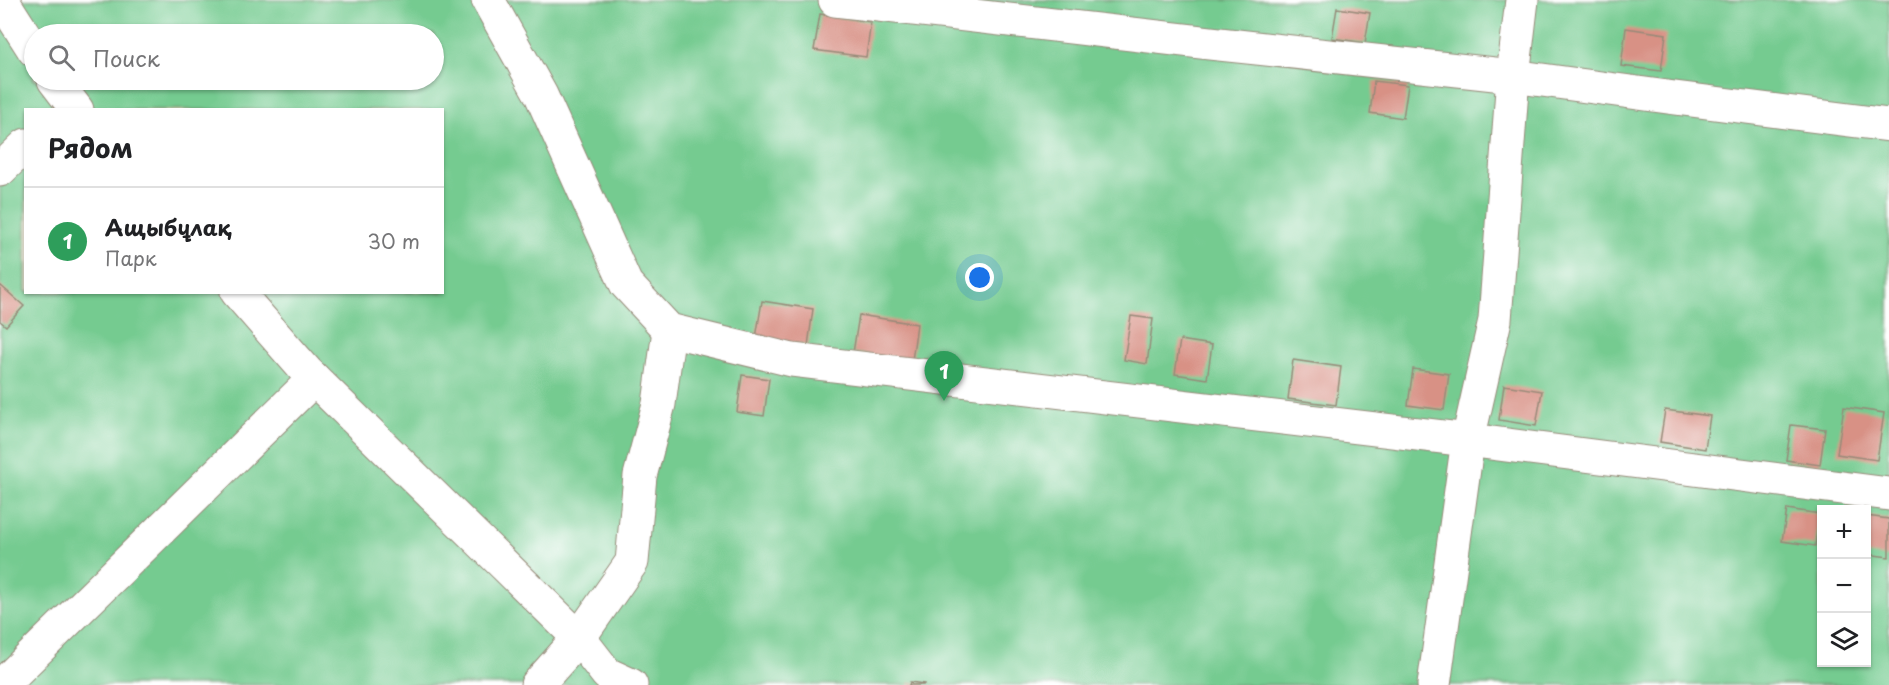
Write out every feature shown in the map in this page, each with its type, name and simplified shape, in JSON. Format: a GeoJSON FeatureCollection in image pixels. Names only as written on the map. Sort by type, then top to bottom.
{"type":"FeatureCollection","features":[{"type":"Feature","properties":{"kind":"street"},"geometry":{"type":"LineString","coordinates":[[2,0],[24,34]]}},
{"type":"Feature","properties":{"kind":"street"},"geometry":{"type":"LineString","coordinates":[[488,0],[541,95],[626,284],[669,330],[792,360],[1468,440],[1889,494]]}},
{"type":"Feature","properties":{"kind":"street"},"geometry":{"type":"LineString","coordinates":[[835,0],[1210,44],[1513,76],[1889,125]]}},
{"type":"Feature","properties":{"kind":"street"},"geometry":{"type":"LineString","coordinates":[[1434,685],[1468,440],[1495,320],[1513,76],[1522,0]]}},
{"type":"Feature","properties":{"kind":"street"},"geometry":{"type":"LineString","coordinates":[[0,170],[24,147]]}},
{"type":"Feature","properties":{"kind":"street"},"geometry":{"type":"LineString","coordinates":[[239,294],[314,379],[579,638],[607,674],[632,685]]}},
{"type":"Feature","properties":{"kind":"street"},"geometry":{"type":"LineString","coordinates":[[537,685],[579,638],[632,562],[640,476],[659,404],[669,330]]}},
{"type":"Feature","properties":{"kind":"street"},"geometry":{"type":"LineString","coordinates":[[2,685],[314,379]]}},
{"type":"Feature","properties":{"kind":"green space"},"geometry":{"type":"Polygon","coordinates":[[[0,0],[1889,0],[1889,685],[0,685],[0,0]]]}},
{"type":"Feature","properties":{"kind":"building"},"geometry":{"type":"Polygon","coordinates":[[[1337,8],[1370,13],[1365,43],[1332,38],[1337,8]]]}},
{"type":"Feature","properties":{"kind":"building"},"geometry":{"type":"Polygon","coordinates":[[[820,14],[871,22],[866,57],[814,50],[820,14]]]}},
{"type":"Feature","properties":{"kind":"building"},"geometry":{"type":"Polygon","coordinates":[[[1626,28],[1666,34],[1661,71],[1621,66],[1626,28]]]}},
{"type":"Feature","properties":{"kind":"building"},"geometry":{"type":"Polygon","coordinates":[[[1374,81],[1408,85],[1403,118],[1370,113],[1374,81]]]}},
{"type":"Feature","properties":{"kind":"building"},"geometry":{"type":"Polygon","coordinates":[[[0,285],[24,306],[6,326],[0,321],[0,285]]]}},
{"type":"Feature","properties":{"kind":"building"},"geometry":{"type":"Polygon","coordinates":[[[762,301],[813,309],[808,346],[756,338],[762,301]]]}},
{"type":"Feature","properties":{"kind":"building"},"geometry":{"type":"Polygon","coordinates":[[[859,315],[917,324],[912,361],[853,353],[859,315]]]}},
{"type":"Feature","properties":{"kind":"building"},"geometry":{"type":"Polygon","coordinates":[[[1131,316],[1153,319],[1147,364],[1124,360],[1131,316]]]}},
{"type":"Feature","properties":{"kind":"building"},"geometry":{"type":"Polygon","coordinates":[[[1180,340],[1212,345],[1207,379],[1175,374],[1180,340]]]}},
{"type":"Feature","properties":{"kind":"building"},"geometry":{"type":"Polygon","coordinates":[[[1293,360],[1341,367],[1336,405],[1288,399],[1293,360]]]}},
{"type":"Feature","properties":{"kind":"building"},"geometry":{"type":"Polygon","coordinates":[[[1413,369],[1449,374],[1444,410],[1408,405],[1413,369]]]}},
{"type":"Feature","properties":{"kind":"building"},"geometry":{"type":"Polygon","coordinates":[[[742,375],[769,379],[764,416],[737,412],[742,375]]]}},
{"type":"Feature","properties":{"kind":"building"},"geometry":{"type":"Polygon","coordinates":[[[1504,385],[1542,391],[1536,426],[1499,420],[1504,385]]]}},
{"type":"Feature","properties":{"kind":"building"},"geometry":{"type":"Polygon","coordinates":[[[1844,407],[1884,413],[1877,460],[1837,454],[1844,407]]]}},
{"type":"Feature","properties":{"kind":"building"},"geometry":{"type":"Polygon","coordinates":[[[1665,410],[1710,416],[1705,449],[1660,442],[1665,410]]]}},
{"type":"Feature","properties":{"kind":"building"},"geometry":{"type":"Polygon","coordinates":[[[1791,425],[1825,429],[1820,465],[1786,460],[1791,425]]]}},
{"type":"Feature","properties":{"kind":"building"},"geometry":{"type":"Polygon","coordinates":[[[1787,509],[1817,514],[1815,546],[1782,541],[1787,509]]]}},
{"type":"Feature","properties":{"kind":"building"},"geometry":{"type":"Polygon","coordinates":[[[1871,517],[1889,519],[1889,557],[1871,555],[1871,517]]]}},
{"type":"Feature","properties":{"kind":"building"},"geometry":{"type":"Polygon","coordinates":[[[910,682],[924,684],[909,685],[910,682]]]}},
{"type":"Feature","properties":{"kind":"place","name":"Ащыбұлақ"},"geometry":{"type":"Point","coordinates":[944,401]}}]}
